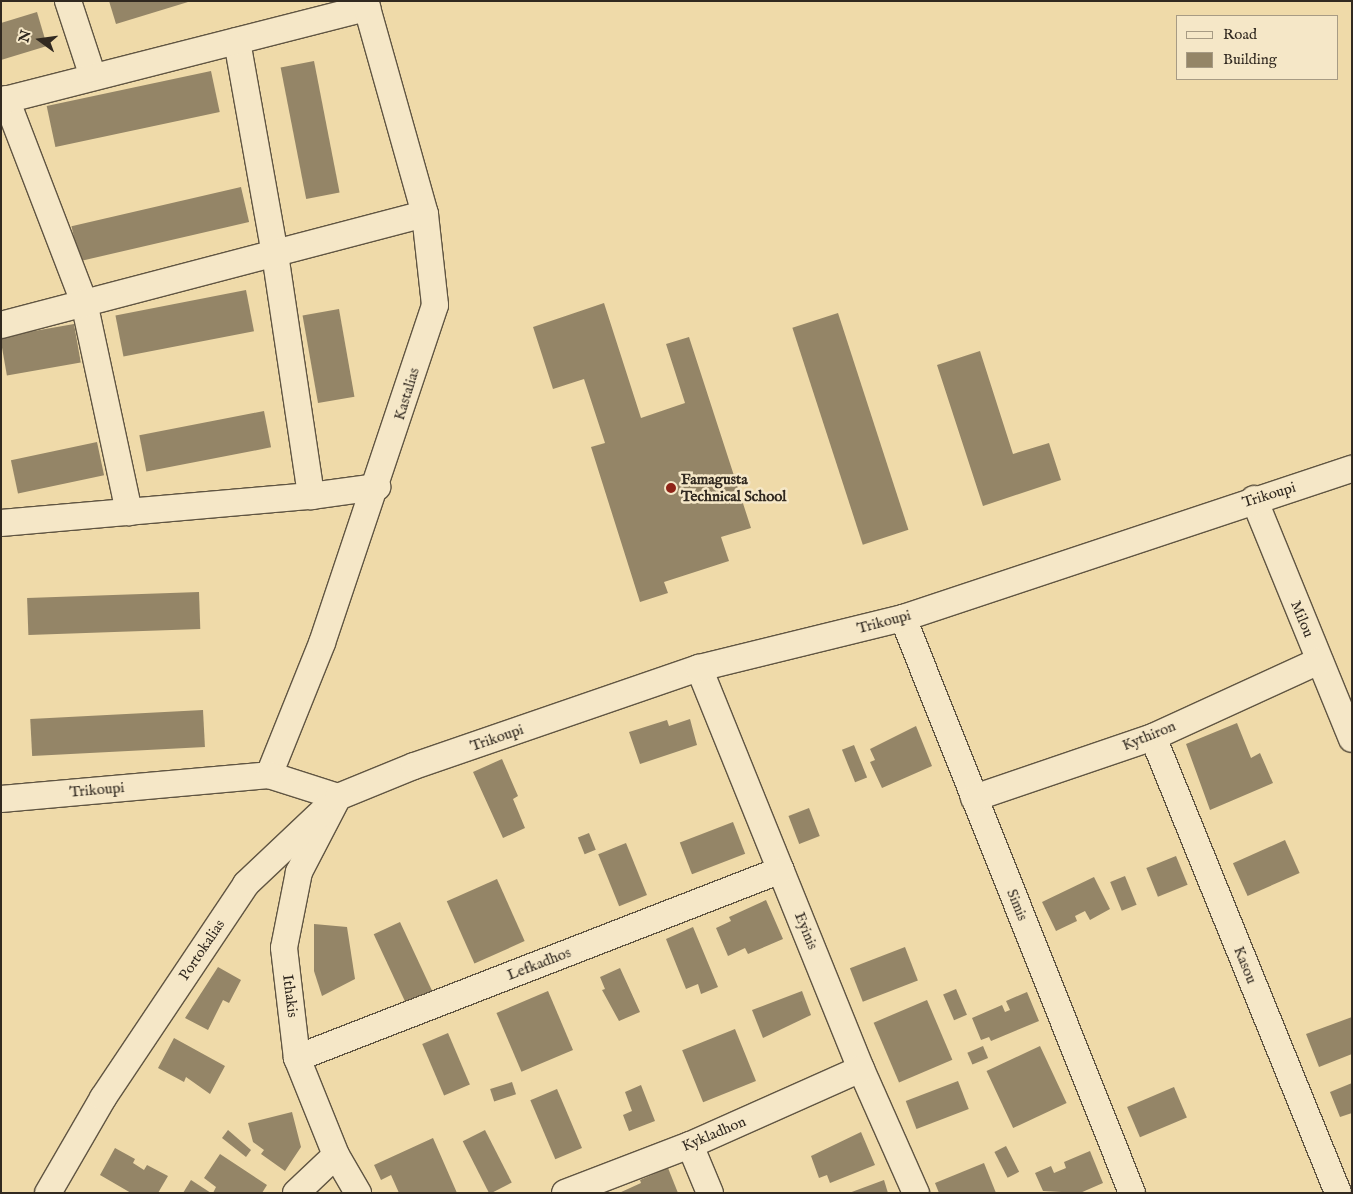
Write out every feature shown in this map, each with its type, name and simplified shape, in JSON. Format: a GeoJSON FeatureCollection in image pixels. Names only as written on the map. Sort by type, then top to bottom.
{"type":"FeatureCollection","features":[{"type":"Feature","properties":{"kind":"street"},"geometry":{"type":"LineString","coordinates":[[68,1],[93,77]]}},
{"type":"Feature","properties":{"kind":"street"},"geometry":{"type":"LineString","coordinates":[[129,512],[84,302],[4,100],[237,41],[366,5]]}},
{"type":"Feature","properties":{"kind":"street","name":"Kastalias"},"geometry":{"type":"LineString","coordinates":[[269,775],[322,643],[377,487],[435,305],[425,214],[366,5]]}},
{"type":"Feature","properties":{"kind":"street"},"geometry":{"type":"LineString","coordinates":[[237,41],[275,254],[311,496]]}},
{"type":"Feature","properties":{"kind":"street"},"geometry":{"type":"LineString","coordinates":[[1,325],[425,214]]}},
{"type":"Feature","properties":{"kind":"street","name":"Trikoupi"},"geometry":{"type":"LineString","coordinates":[[414,766],[699,668],[903,618],[1254,499],[1352,469]]}},
{"type":"Feature","properties":{"kind":"street"},"geometry":{"type":"LineString","coordinates":[[1,523],[311,496],[377,487]]}},
{"type":"Feature","properties":{"kind":"street","name":"Milou"},"geometry":{"type":"LineString","coordinates":[[1254,499],[1352,739]]}},
{"type":"Feature","properties":{"kind":"street","name":"Simis"},"geometry":{"type":"LineString","coordinates":[[903,618],[1132,1193]]}},
{"type":"Feature","properties":{"kind":"street","name":"Kythiron"},"geometry":{"type":"LineString","coordinates":[[974,798],[1153,737],[1319,661]]}},
{"type":"Feature","properties":{"kind":"street","name":"Eyinis"},"geometry":{"type":"LineString","coordinates":[[699,668],[861,1069],[916,1193]]}},
{"type":"Feature","properties":{"kind":"street","name":"Kasou"},"geometry":{"type":"LineString","coordinates":[[1153,737],[1338,1193]]}},
{"type":"Feature","properties":{"kind":"street","name":"Portokalias"},"geometry":{"type":"LineString","coordinates":[[48,1193],[103,1098],[246,884],[338,797],[414,766]]}},
{"type":"Feature","properties":{"kind":"street","name":"Trikoupi"},"geometry":{"type":"LineString","coordinates":[[1,799],[269,775],[338,797]]}},
{"type":"Feature","properties":{"kind":"street","name":"Ithakis"},"geometry":{"type":"LineString","coordinates":[[338,797],[299,872],[284,948],[298,1058],[336,1155],[358,1193]]}},
{"type":"Feature","properties":{"kind":"street","name":"Lefkadhos"},"geometry":{"type":"LineString","coordinates":[[298,1058],[781,870]]}},
{"type":"Feature","properties":{"kind":"street","name":"Kykladhon"},"geometry":{"type":"LineString","coordinates":[[565,1193],[690,1145],[861,1069]]}},
{"type":"Feature","properties":{"kind":"street"},"geometry":{"type":"LineString","coordinates":[[690,1145],[710,1193]]}},
{"type":"Feature","properties":{"kind":"street"},"geometry":{"type":"LineString","coordinates":[[296,1193],[336,1155]]}},
{"type":"Feature","properties":{"kind":"building"},"geometry":{"type":"Polygon","coordinates":[[[109,1],[188,1],[188,2],[116,24],[109,1]]]}},
{"type":"Feature","properties":{"kind":"building"},"geometry":{"type":"Polygon","coordinates":[[[37,12],[47,46],[1,60],[1,23],[37,12]]]}},
{"type":"Feature","properties":{"kind":"building"},"geometry":{"type":"Polygon","coordinates":[[[314,61],[340,193],[306,199],[281,67],[314,61]]]}},
{"type":"Feature","properties":{"kind":"building"},"geometry":{"type":"Polygon","coordinates":[[[211,71],[220,112],[55,147],[47,106],[211,71]]]}},
{"type":"Feature","properties":{"kind":"building"},"geometry":{"type":"Polygon","coordinates":[[[241,187],[249,222],[80,261],[71,226],[241,187]]]}},
{"type":"Feature","properties":{"kind":"building"},"geometry":{"type":"Polygon","coordinates":[[[246,290],[254,331],[123,357],[115,315],[246,290]]]}},
{"type":"Feature","properties":{"kind":"building","name":"Famagusta Technical School"},"geometry":{"type":"Polygon","coordinates":[[[604,303],[641,418],[685,403],[666,344],[689,337],[751,528],[721,537],[729,561],[664,582],[668,593],[640,602],[591,447],[605,443],[584,379],[553,389],[533,327],[604,303]]]}},
{"type":"Feature","properties":{"kind":"building"},"geometry":{"type":"Polygon","coordinates":[[[339,309],[354,397],[318,403],[303,315],[339,309]]]}},
{"type":"Feature","properties":{"kind":"building"},"geometry":{"type":"Polygon","coordinates":[[[838,313],[908,530],[863,545],[792,328],[838,313]]]}},
{"type":"Feature","properties":{"kind":"building"},"geometry":{"type":"Polygon","coordinates":[[[74,324],[81,362],[7,375],[1,337],[74,324]]]}},
{"type":"Feature","properties":{"kind":"building"},"geometry":{"type":"Polygon","coordinates":[[[980,351],[1013,454],[1049,443],[1061,480],[983,506],[937,365],[980,351]]]}},
{"type":"Feature","properties":{"kind":"building"},"geometry":{"type":"Polygon","coordinates":[[[264,411],[271,447],[146,472],[139,435],[264,411]]]}},
{"type":"Feature","properties":{"kind":"building"},"geometry":{"type":"Polygon","coordinates":[[[97,442],[104,475],[18,494],[11,460],[97,442]]]}},
{"type":"Feature","properties":{"kind":"building"},"geometry":{"type":"Polygon","coordinates":[[[199,592],[200,629],[28,635],[27,598],[199,592]]]}},
{"type":"Feature","properties":{"kind":"building"},"geometry":{"type":"Polygon","coordinates":[[[203,710],[205,747],[32,756],[30,719],[203,710]]]}},
{"type":"Feature","properties":{"kind":"building"},"geometry":{"type":"Polygon","coordinates":[[[690,719],[697,745],[640,764],[629,732],[667,720],[669,726],[690,719]]]}},
{"type":"Feature","properties":{"kind":"building"},"geometry":{"type":"Polygon","coordinates":[[[1237,723],[1251,758],[1260,753],[1273,783],[1210,810],[1186,744],[1237,723]]]}},
{"type":"Feature","properties":{"kind":"building"},"geometry":{"type":"Polygon","coordinates":[[[916,726],[932,766],[882,788],[870,762],[875,760],[870,749],[916,726]]]}},
{"type":"Feature","properties":{"kind":"building"},"geometry":{"type":"Polygon","coordinates":[[[854,745],[867,777],[855,782],[842,750],[854,745]]]}},
{"type":"Feature","properties":{"kind":"building"},"geometry":{"type":"Polygon","coordinates":[[[502,759],[518,796],[513,799],[525,828],[503,838],[473,772],[502,759]]]}},
{"type":"Feature","properties":{"kind":"building"},"geometry":{"type":"Polygon","coordinates":[[[809,808],[820,836],[799,844],[788,816],[809,808]]]}},
{"type":"Feature","properties":{"kind":"building"},"geometry":{"type":"Polygon","coordinates":[[[733,822],[745,854],[692,874],[680,842],[733,822]]]}},
{"type":"Feature","properties":{"kind":"building"},"geometry":{"type":"Polygon","coordinates":[[[589,833],[596,850],[585,854],[578,837],[589,833]]]}},
{"type":"Feature","properties":{"kind":"building"},"geometry":{"type":"Polygon","coordinates":[[[1285,840],[1300,873],[1248,896],[1233,863],[1285,840]]]}},
{"type":"Feature","properties":{"kind":"building"},"geometry":{"type":"Polygon","coordinates":[[[626,843],[647,895],[619,906],[598,854],[626,843]]]}},
{"type":"Feature","properties":{"kind":"building"},"geometry":{"type":"Polygon","coordinates":[[[1176,856],[1188,885],[1158,897],[1146,868],[1176,856]]]}},
{"type":"Feature","properties":{"kind":"building"},"geometry":{"type":"Polygon","coordinates":[[[1125,876],[1137,905],[1122,911],[1110,882],[1125,876]]]}},
{"type":"Feature","properties":{"kind":"building"},"geometry":{"type":"Polygon","coordinates":[[[1094,877],[1110,909],[1090,920],[1085,911],[1075,916],[1077,921],[1056,931],[1042,902],[1094,877]]]}},
{"type":"Feature","properties":{"kind":"building"},"geometry":{"type":"Polygon","coordinates":[[[497,879],[525,941],[474,963],[447,901],[497,879]]]}},
{"type":"Feature","properties":{"kind":"building"},"geometry":{"type":"Polygon","coordinates":[[[766,900],[783,939],[748,954],[745,948],[728,956],[716,928],[731,921],[729,917],[766,900]]]}},
{"type":"Feature","properties":{"kind":"building"},"geometry":{"type":"Polygon","coordinates":[[[400,922],[433,992],[406,1004],[374,934],[400,922]]]}},
{"type":"Feature","properties":{"kind":"building"},"geometry":{"type":"Polygon","coordinates":[[[314,924],[347,927],[355,979],[322,996],[314,971],[314,924]]]}},
{"type":"Feature","properties":{"kind":"building"},"geometry":{"type":"Polygon","coordinates":[[[693,927],[718,987],[701,994],[698,984],[686,989],[666,939],[693,927]]]}},
{"type":"Feature","properties":{"kind":"building"},"geometry":{"type":"Polygon","coordinates":[[[905,947],[918,981],[863,1002],[850,968],[905,947]]]}},
{"type":"Feature","properties":{"kind":"building"},"geometry":{"type":"Polygon","coordinates":[[[218,967],[241,980],[229,1003],[223,1000],[208,1030],[185,1018],[218,967]]]}},
{"type":"Feature","properties":{"kind":"building"},"geometry":{"type":"Polygon","coordinates":[[[620,968],[640,1012],[619,1021],[602,990],[605,989],[600,977],[620,968]]]}},
{"type":"Feature","properties":{"kind":"building"},"geometry":{"type":"Polygon","coordinates":[[[956,989],[967,1015],[954,1020],[943,994],[956,989]]]}},
{"type":"Feature","properties":{"kind":"building"},"geometry":{"type":"Polygon","coordinates":[[[548,991],[573,1050],[521,1072],[496,1013],[548,991]]]}},
{"type":"Feature","properties":{"kind":"building"},"geometry":{"type":"Polygon","coordinates":[[[802,991],[811,1015],[763,1038],[752,1010],[802,991]]]}},
{"type":"Feature","properties":{"kind":"building"},"geometry":{"type":"Polygon","coordinates":[[[1027,992],[1039,1021],[991,1041],[989,1037],[981,1040],[972,1018],[1002,1005],[1005,1012],[1010,1010],[1006,1001],[1027,992]]]}},
{"type":"Feature","properties":{"kind":"building"},"geometry":{"type":"Polygon","coordinates":[[[927,1000],[952,1060],[899,1082],[874,1023],[927,1000]]]}},
{"type":"Feature","properties":{"kind":"building"},"geometry":{"type":"Polygon","coordinates":[[[1352,1017],[1352,1054],[1319,1067],[1306,1034],[1352,1017]]]}},
{"type":"Feature","properties":{"kind":"building"},"geometry":{"type":"Polygon","coordinates":[[[735,1029],[756,1081],[703,1102],[682,1050],[735,1029]]]}},
{"type":"Feature","properties":{"kind":"building"},"geometry":{"type":"Polygon","coordinates":[[[448,1033],[470,1085],[444,1095],[422,1044],[448,1033]]]}},
{"type":"Feature","properties":{"kind":"building"},"geometry":{"type":"Polygon","coordinates":[[[174,1038],[225,1066],[210,1094],[186,1077],[184,1082],[158,1068],[174,1038]]]}},
{"type":"Feature","properties":{"kind":"building"},"geometry":{"type":"Polygon","coordinates":[[[983,1046],[988,1058],[972,1065],[967,1053],[983,1046]]]}},
{"type":"Feature","properties":{"kind":"building"},"geometry":{"type":"Polygon","coordinates":[[[1040,1046],[1067,1103],[1013,1128],[987,1071],[1040,1046]]]}},
{"type":"Feature","properties":{"kind":"building"},"geometry":{"type":"Polygon","coordinates":[[[958,1081],[969,1109],[916,1129],[906,1101],[958,1081]]]}},
{"type":"Feature","properties":{"kind":"building"},"geometry":{"type":"Polygon","coordinates":[[[512,1082],[516,1094],[494,1101],[490,1089],[512,1082]]]}},
{"type":"Feature","properties":{"kind":"building"},"geometry":{"type":"Polygon","coordinates":[[[1352,1083],[1352,1113],[1340,1117],[1330,1092],[1352,1083]]]}},
{"type":"Feature","properties":{"kind":"building"},"geometry":{"type":"Polygon","coordinates":[[[641,1085],[655,1121],[629,1131],[623,1115],[632,1111],[625,1092],[641,1085]]]}},
{"type":"Feature","properties":{"kind":"building"},"geometry":{"type":"Polygon","coordinates":[[[1174,1087],[1187,1117],[1140,1137],[1127,1107],[1174,1087]]]}},
{"type":"Feature","properties":{"kind":"building"},"geometry":{"type":"Polygon","coordinates":[[[557,1089],[582,1148],[555,1159],[530,1100],[557,1089]]]}},
{"type":"Feature","properties":{"kind":"building"},"geometry":{"type":"Polygon","coordinates":[[[292,1112],[301,1147],[285,1171],[261,1154],[264,1150],[253,1142],[248,1123],[292,1112]]]}},
{"type":"Feature","properties":{"kind":"building"},"geometry":{"type":"Polygon","coordinates":[[[228,1130],[251,1150],[246,1157],[222,1138],[228,1130]]]}},
{"type":"Feature","properties":{"kind":"building"},"geometry":{"type":"Polygon","coordinates":[[[485,1130],[512,1183],[489,1193],[463,1141],[485,1130]]]}},
{"type":"Feature","properties":{"kind":"building"},"geometry":{"type":"Polygon","coordinates":[[[861,1132],[875,1165],[830,1183],[827,1175],[819,1178],[811,1156],[861,1132]]]}},
{"type":"Feature","properties":{"kind":"building"},"geometry":{"type":"Polygon","coordinates":[[[433,1138],[457,1193],[399,1193],[391,1175],[381,1180],[374,1165],[433,1138]]]}},
{"type":"Feature","properties":{"kind":"building"},"geometry":{"type":"Polygon","coordinates":[[[1006,1146],[1019,1172],[1008,1178],[994,1152],[1006,1146]]]}},
{"type":"Feature","properties":{"kind":"building"},"geometry":{"type":"Polygon","coordinates":[[[115,1148],[135,1159],[133,1163],[144,1170],[147,1165],[168,1176],[158,1193],[131,1193],[100,1175],[115,1148]]]}},
{"type":"Feature","properties":{"kind":"building"},"geometry":{"type":"Polygon","coordinates":[[[1090,1151],[1103,1183],[1080,1193],[1043,1191],[1035,1173],[1051,1166],[1054,1173],[1066,1168],[1064,1162],[1090,1151]]]}},
{"type":"Feature","properties":{"kind":"building"},"geometry":{"type":"Polygon","coordinates":[[[220,1154],[267,1185],[262,1193],[213,1193],[216,1187],[204,1178],[220,1154]]]}},
{"type":"Feature","properties":{"kind":"building"},"geometry":{"type":"Polygon","coordinates":[[[984,1163],[996,1193],[939,1193],[935,1183],[984,1163]]]}},
{"type":"Feature","properties":{"kind":"building"},"geometry":{"type":"Polygon","coordinates":[[[668,1168],[678,1193],[619,1193],[641,1183],[640,1180],[668,1168]]]}},
{"type":"Feature","properties":{"kind":"building"},"geometry":{"type":"Polygon","coordinates":[[[191,1180],[211,1193],[183,1193],[191,1180]]]}},
{"type":"Feature","properties":{"kind":"building"},"geometry":{"type":"Polygon","coordinates":[[[884,1180],[888,1193],[849,1193],[884,1180]]]}},
{"type":"Feature","properties":{"kind":"place","name":"Famagusta Technical School"},"geometry":{"type":"Point","coordinates":[671,488]}}]}
